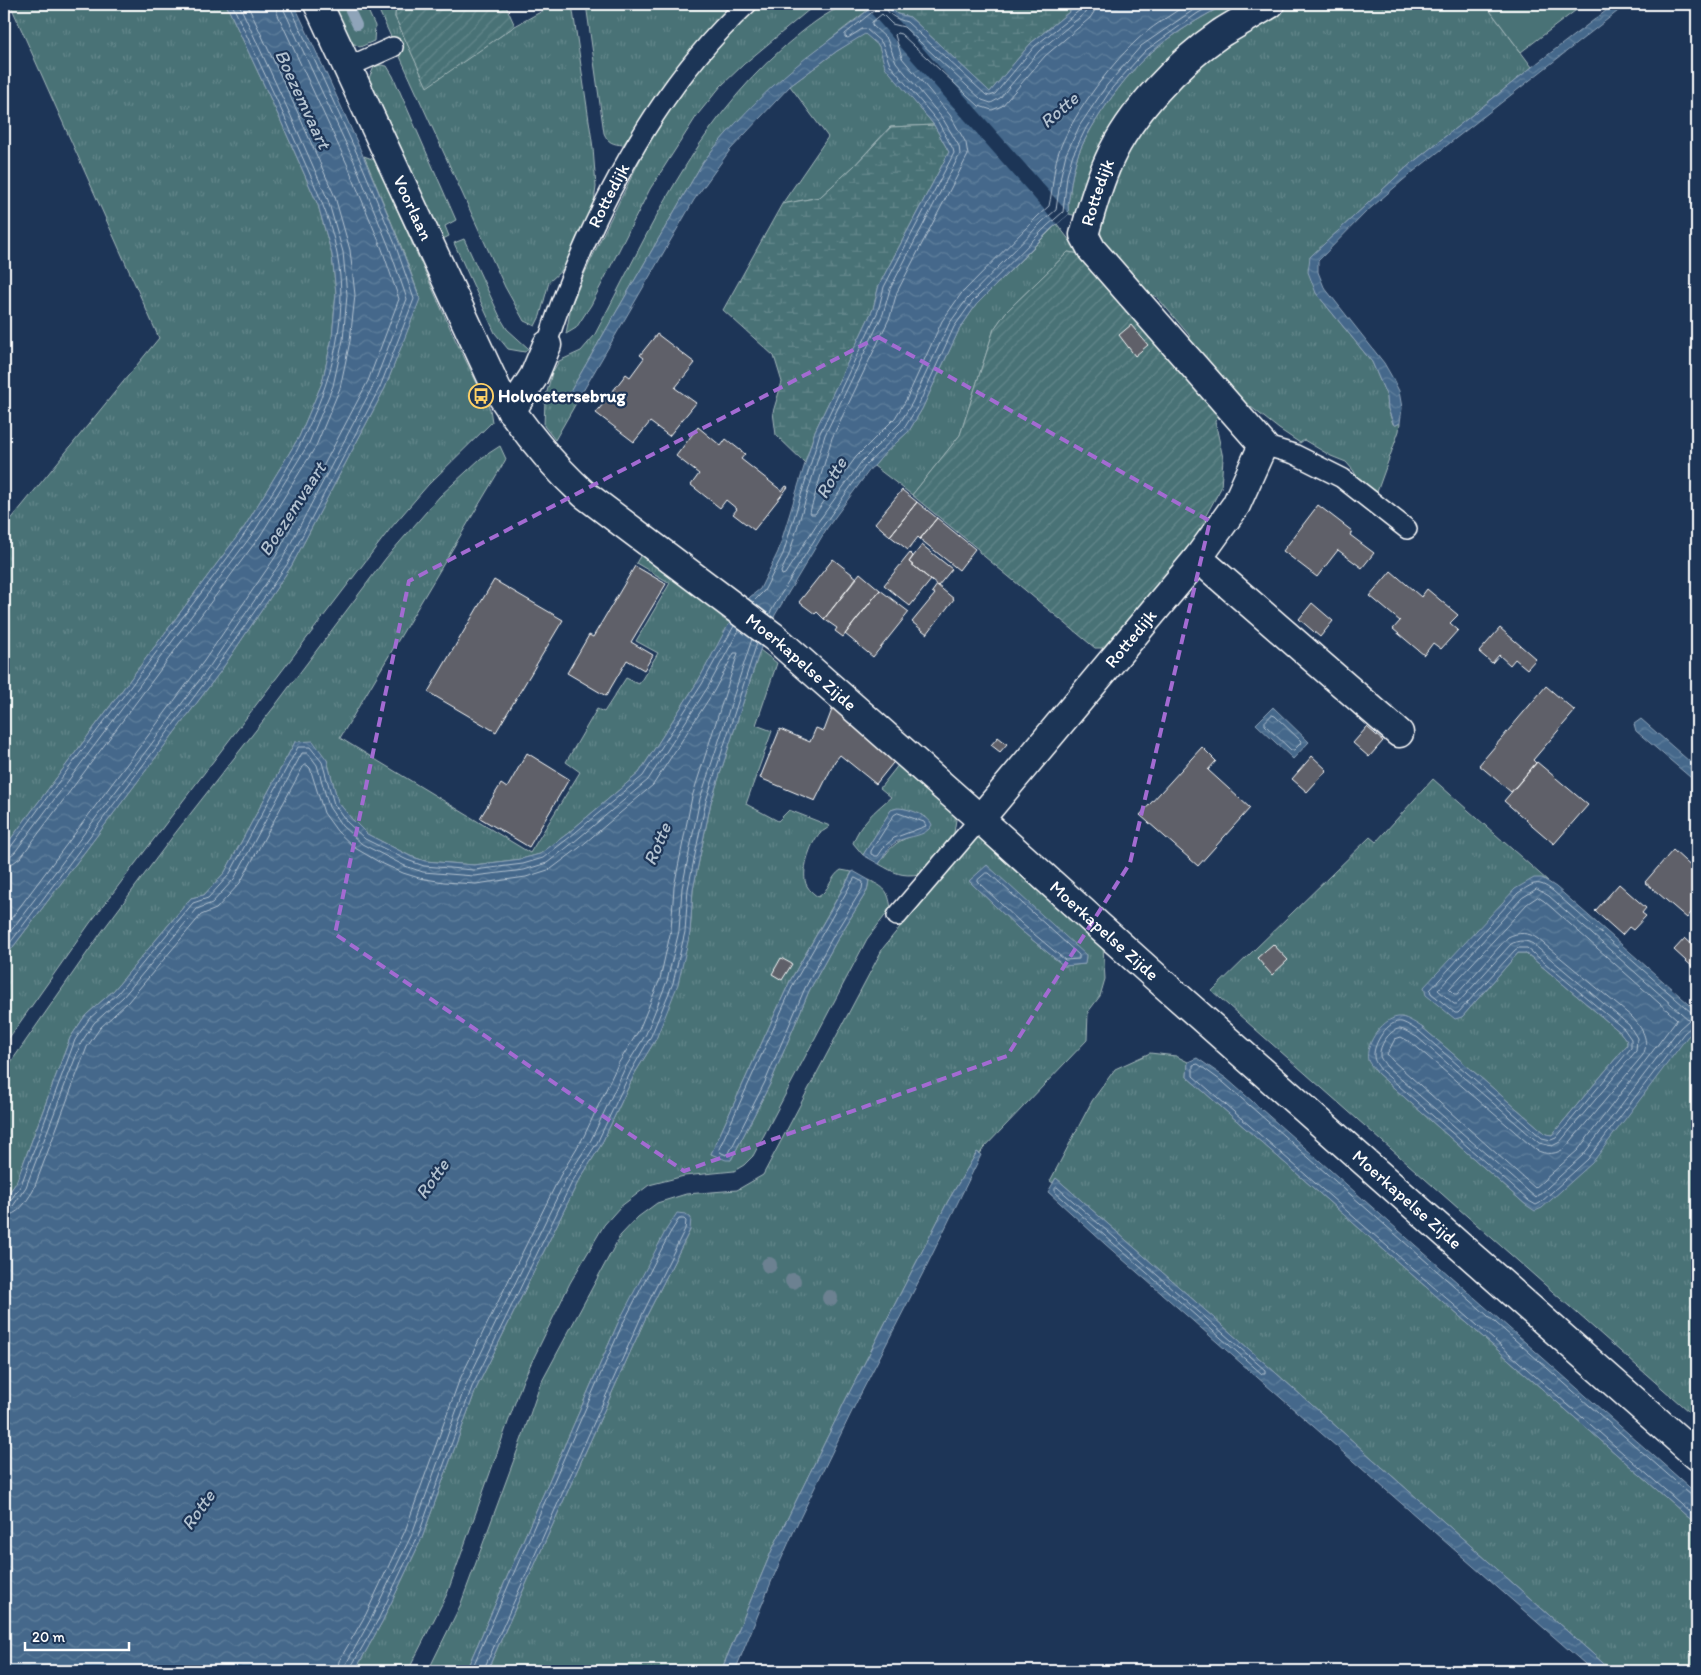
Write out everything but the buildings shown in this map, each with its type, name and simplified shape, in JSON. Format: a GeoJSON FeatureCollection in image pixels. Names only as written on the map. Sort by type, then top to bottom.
{"type":"FeatureCollection","features":[{"type":"Feature","properties":{"kind":"street","name":"Voorlaan"},"geometry":{"type":"LineString","coordinates":[[318,4],[497,388],[511,411]]}},
{"type":"Feature","properties":{"kind":"street","name":"Rottedijk"},"geometry":{"type":"LineString","coordinates":[[980,819],[1198,558],[1236,505],[1263,445],[1098,257],[1084,235],[1100,182],[1110,158],[1140,109],[1168,78],[1199,50],[1221,33],[1270,4]]}},
{"type":"Feature","properties":{"kind":"street","name":"Rottedijk"},"geometry":{"type":"LineString","coordinates":[[511,411],[534,376],[547,345]]}},
{"type":"Feature","properties":{"kind":"street","name":"Moerkapelse Zijde"},"geometry":{"type":"LineString","coordinates":[[511,411],[535,444],[560,472],[578,488],[774,638],[1697,1456]]}},
{"type":"Feature","properties":{"kind":"street"},"geometry":{"type":"LineString","coordinates":[[1198,558],[1399,733]]}},
{"type":"Feature","properties":{"kind":"lane","name":"Rottedijk"},"geometry":{"type":"LineString","coordinates":[[547,345],[566,286],[611,188],[664,101],[688,67],[720,29],[747,4]]}},
{"type":"Feature","properties":{"kind":"lane"},"geometry":{"type":"LineString","coordinates":[[348,67],[393,47]]}},
{"type":"Feature","properties":{"kind":"lane"},"geometry":{"type":"LineString","coordinates":[[1263,445],[1294,454],[1342,478],[1407,529]]}},
{"type":"Feature","properties":{"kind":"lane"},"geometry":{"type":"LineString","coordinates":[[897,916],[980,819]]}},
{"type":"Feature","properties":{"kind":"highlighted area"},"geometry":{"type":"Polygon","coordinates":[[[878,337],[1210,521],[1130,863],[1007,1056],[684,1171],[335,934],[409,581],[878,337]]]}},
{"type":"Feature","properties":{"kind":"green space"},"geometry":{"type":"Polygon","coordinates":[[[10,4],[226,4],[318,205],[332,255],[336,293],[332,338],[322,383],[299,437],[245,526],[4,848],[4,528],[159,338],[10,4]]]}},
{"type":"Feature","properties":{"kind":"green space"},"geometry":{"type":"Polygon","coordinates":[[[334,4],[365,4],[375,26],[374,41],[360,47],[352,43],[334,4]]]}},
{"type":"Feature","properties":{"kind":"green space"},"geometry":{"type":"Polygon","coordinates":[[[376,4],[396,4],[395,17],[427,86],[515,26],[555,4],[572,4],[593,148],[596,187],[594,202],[564,268],[549,282],[540,316],[535,326],[524,321],[505,287],[376,4]]]}},
{"type":"Feature","properties":{"kind":"green space"},"geometry":{"type":"Polygon","coordinates":[[[396,4],[505,4],[515,26],[427,87],[395,17],[396,4]]]}},
{"type":"Feature","properties":{"kind":"green space"},"geometry":{"type":"Polygon","coordinates":[[[586,4],[733,4],[688,54],[661,89],[623,145],[611,142],[604,133],[586,4]]]}},
{"type":"Feature","properties":{"kind":"green space"},"geometry":{"type":"Polygon","coordinates":[[[758,4],[816,4],[744,64],[721,86],[698,114],[650,189],[591,305],[576,328],[566,334],[571,306],[583,277],[647,146],[670,106],[718,43],[758,4]]]}},
{"type":"Feature","properties":{"kind":"green space"},"geometry":{"type":"Polygon","coordinates":[[[848,4],[863,6],[868,10],[780,81],[740,119],[703,162],[570,392],[579,398],[555,440],[544,426],[545,399],[552,373],[559,361],[581,351],[594,336],[655,219],[699,146],[724,111],[752,78],[785,46],[823,17],[848,4]]]}},
{"type":"Feature","properties":{"kind":"green space"},"geometry":{"type":"Polygon","coordinates":[[[888,4],[1079,4],[1031,43],[990,92],[910,17],[897,14],[888,4]]]}},
{"type":"Feature","properties":{"kind":"green space"},"geometry":{"type":"Polygon","coordinates":[[[1226,4],[1257,4],[1216,30],[1077,216],[1069,214],[1068,202],[1080,149],[1118,89],[1149,54],[1186,27],[1226,4]]]}},
{"type":"Feature","properties":{"kind":"green space"},"geometry":{"type":"Polygon","coordinates":[[[1283,4],[1485,4],[1532,67],[1407,167],[1310,257],[1316,293],[1372,362],[1387,397],[1388,409],[1393,424],[1400,423],[1399,431],[1377,492],[1358,479],[1346,462],[1331,456],[1304,440],[1300,443],[1223,385],[1194,351],[1189,335],[1157,297],[1141,290],[1110,255],[1101,235],[1099,221],[1123,152],[1189,71],[1283,4]]]}},
{"type":"Feature","properties":{"kind":"green space"},"geometry":{"type":"Polygon","coordinates":[[[1485,4],[1584,4],[1521,52],[1485,4]]]}},
{"type":"Feature","properties":{"kind":"green space"},"geometry":{"type":"Polygon","coordinates":[[[865,33],[879,46],[886,67],[934,125],[890,127],[853,167],[820,197],[782,204],[828,137],[790,86],[865,33]]]}},
{"type":"Feature","properties":{"kind":"green space"},"geometry":{"type":"Polygon","coordinates":[[[387,66],[393,76],[456,220],[445,226],[449,236],[443,239],[369,78],[374,67],[387,66]]]}},
{"type":"Feature","properties":{"kind":"green space"},"geometry":{"type":"Polygon","coordinates":[[[934,125],[949,152],[879,285],[873,309],[815,431],[805,463],[776,435],[773,412],[782,382],[774,356],[723,310],[782,204],[820,197],[853,167],[891,127],[934,125]]]}},
{"type":"Feature","properties":{"kind":"green space"},"geometry":{"type":"Polygon","coordinates":[[[364,156],[375,160],[455,339],[490,409],[492,422],[428,485],[390,529],[90,923],[4,1045],[4,959],[220,672],[292,565],[385,388],[420,298],[400,243],[364,156]]]}},
{"type":"Feature","properties":{"kind":"green space"},"geometry":{"type":"Polygon","coordinates":[[[1057,224],[1080,254],[1068,252],[1006,312],[994,329],[960,435],[912,495],[874,466],[909,431],[922,409],[959,330],[976,305],[1057,224]]]}},
{"type":"Feature","properties":{"kind":"green space"},"geometry":{"type":"Polygon","coordinates":[[[464,239],[501,319],[507,329],[528,348],[525,352],[508,349],[495,333],[454,243],[464,239]]]}},
{"type":"Feature","properties":{"kind":"green space"},"geometry":{"type":"Polygon","coordinates":[[[1068,252],[1080,254],[1221,414],[1215,421],[1223,458],[1221,488],[1204,519],[1212,526],[1109,648],[1095,648],[912,495],[960,435],[994,329],[1006,312],[1068,252]]]}},
{"type":"Feature","properties":{"kind":"green space"},"geometry":{"type":"Polygon","coordinates":[[[500,446],[506,459],[340,738],[530,853],[580,772],[566,762],[597,709],[604,712],[626,678],[639,684],[658,653],[636,641],[670,583],[636,563],[642,553],[730,623],[698,681],[639,773],[567,834],[540,854],[521,859],[474,865],[425,861],[410,856],[367,834],[338,802],[327,760],[295,742],[225,872],[204,895],[191,898],[114,990],[85,1016],[70,1038],[16,1183],[4,1200],[4,1072],[103,930],[386,558],[440,496],[480,459],[500,446]]]}},
{"type":"Feature","properties":{"kind":"green space"},"geometry":{"type":"Polygon","coordinates":[[[760,650],[777,663],[756,725],[772,731],[746,804],[778,821],[789,810],[830,826],[816,838],[805,867],[807,886],[818,897],[841,870],[852,872],[790,981],[711,1154],[731,1160],[770,1084],[809,991],[867,891],[869,880],[885,890],[889,897],[891,908],[867,939],[753,1156],[734,1171],[684,1176],[649,1185],[620,1207],[604,1225],[570,1283],[523,1380],[447,1594],[408,1671],[355,1671],[382,1622],[422,1538],[476,1389],[577,1184],[601,1145],[635,1073],[656,1039],[690,933],[693,890],[711,802],[760,650]]]}},
{"type":"Feature","properties":{"kind":"green space"},"geometry":{"type":"Polygon","coordinates":[[[903,759],[957,813],[954,833],[920,874],[913,875],[898,874],[879,864],[897,843],[923,833],[926,817],[900,808],[891,810],[863,855],[853,843],[864,823],[891,797],[880,788],[903,759]]]}},
{"type":"Feature","properties":{"kind":"green space"},"geometry":{"type":"Polygon","coordinates":[[[1433,779],[1548,881],[1542,878],[1462,1017],[1518,953],[1526,953],[1620,1032],[1627,1041],[1627,1045],[1552,1135],[1546,1134],[1423,1028],[1402,1017],[1368,1060],[1377,1073],[1526,1205],[1688,1036],[1693,1032],[1697,1032],[1697,1419],[1212,991],[1370,837],[1376,842],[1433,779]]]}},
{"type":"Feature","properties":{"kind":"green space"},"geometry":{"type":"Polygon","coordinates":[[[978,836],[1103,947],[1105,979],[1100,996],[1088,1012],[1087,1040],[980,1154],[977,1152],[948,1201],[846,1399],[772,1550],[721,1671],[487,1671],[646,1317],[690,1230],[618,1323],[466,1671],[428,1671],[460,1606],[540,1385],[620,1236],[638,1217],[657,1203],[686,1194],[737,1190],[763,1175],[883,948],[954,860],[978,836]],[[987,866],[969,881],[1018,928],[1064,966],[1085,964],[987,866]]]}},
{"type":"Feature","properties":{"kind":"green space"},"geometry":{"type":"Polygon","coordinates":[[[1150,1053],[1176,1056],[1188,1062],[1187,1077],[1697,1525],[1697,1671],[1612,1671],[1056,1178],[1053,1183],[1050,1181],[1092,1101],[1115,1069],[1150,1053]]]}},
{"type":"Feature","properties":{"kind":"water","name":"Boezemvaart"},"geometry":{"type":"Polygon","coordinates":[[[226,4],[294,4],[376,186],[420,299],[385,388],[292,565],[220,672],[4,959],[4,848],[245,526],[299,437],[322,383],[332,338],[336,293],[332,255],[318,205],[226,4]]]}},
{"type":"Feature","properties":{"kind":"water","name":"Rotte"},"geometry":{"type":"Polygon","coordinates":[[[875,4],[888,4],[897,14],[910,17],[990,92],[1031,43],[1079,4],[1226,4],[1186,27],[1149,54],[1118,89],[1080,149],[1068,202],[1069,214],[1051,229],[976,305],[959,330],[922,409],[909,431],[871,468],[827,528],[775,615],[760,650],[711,802],[693,890],[690,933],[678,984],[656,1039],[635,1073],[601,1145],[577,1184],[476,1389],[422,1538],[382,1622],[355,1671],[4,1671],[4,1200],[16,1183],[70,1038],[85,1016],[114,990],[191,898],[204,895],[225,872],[295,742],[313,741],[327,760],[338,802],[367,834],[410,856],[425,861],[474,865],[521,859],[540,854],[567,834],[639,773],[698,681],[727,627],[750,597],[760,589],[778,552],[815,431],[873,309],[879,285],[949,152],[934,125],[885,67],[879,46],[865,34],[837,51],[790,86],[730,150],[694,200],[579,398],[570,392],[703,162],[713,149],[747,111],[783,77],[875,4]]]}},
{"type":"Feature","properties":{"kind":"water"},"geometry":{"type":"Polygon","coordinates":[[[1615,4],[1627,4],[1409,175],[1366,212],[1318,261],[1318,272],[1324,287],[1384,363],[1399,391],[1402,408],[1400,423],[1394,425],[1388,409],[1387,397],[1372,362],[1316,293],[1308,272],[1310,257],[1407,167],[1532,67],[1615,4]]]}},
{"type":"Feature","properties":{"kind":"water"},"geometry":{"type":"Polygon","coordinates":[[[1273,707],[1309,742],[1293,759],[1256,724],[1273,707]]]}},
{"type":"Feature","properties":{"kind":"water"},"geometry":{"type":"Polygon","coordinates":[[[1641,719],[1697,768],[1697,783],[1636,731],[1634,724],[1641,719]]]}},
{"type":"Feature","properties":{"kind":"water"},"geometry":{"type":"Polygon","coordinates":[[[897,808],[922,815],[932,825],[921,834],[893,844],[879,864],[863,855],[891,810],[897,808]]]}},
{"type":"Feature","properties":{"kind":"water"},"geometry":{"type":"Polygon","coordinates":[[[987,865],[1086,955],[1085,964],[1064,966],[1018,928],[969,881],[987,865]]]}},
{"type":"Feature","properties":{"kind":"water"},"geometry":{"type":"Polygon","coordinates":[[[853,871],[869,880],[867,891],[809,991],[770,1084],[731,1160],[711,1154],[790,981],[853,871]]]}},
{"type":"Feature","properties":{"kind":"water"},"geometry":{"type":"Polygon","coordinates":[[[1534,878],[1542,878],[1556,887],[1697,1011],[1697,1032],[1693,1032],[1688,1036],[1592,1163],[1542,1208],[1535,1211],[1377,1073],[1368,1060],[1369,1046],[1382,1026],[1395,1018],[1401,1017],[1412,1021],[1423,1028],[1546,1134],[1552,1135],[1627,1045],[1627,1041],[1620,1032],[1526,953],[1518,953],[1462,1017],[1455,1019],[1426,995],[1424,987],[1515,889],[1534,878]]]}},
{"type":"Feature","properties":{"kind":"water"},"geometry":{"type":"Polygon","coordinates":[[[1197,1058],[1227,1079],[1697,1494],[1697,1525],[1187,1077],[1188,1062],[1197,1058]]]}},
{"type":"Feature","properties":{"kind":"water"},"geometry":{"type":"Polygon","coordinates":[[[977,1152],[981,1155],[797,1524],[735,1671],[721,1671],[772,1550],[846,1399],[948,1201],[977,1152]]]}},
{"type":"Feature","properties":{"kind":"water"},"geometry":{"type":"Polygon","coordinates":[[[1056,1178],[1612,1671],[1593,1671],[1105,1244],[1048,1192],[1056,1178]]]}},
{"type":"Feature","properties":{"kind":"water"},"geometry":{"type":"Polygon","coordinates":[[[677,1213],[686,1214],[691,1218],[690,1230],[646,1317],[487,1671],[466,1671],[618,1323],[666,1230],[677,1213]]]}},
{"type":"Feature","properties":{"kind":"pier"},"geometry":{"type":"Polygon","coordinates":[[[875,4],[884,4],[1069,214],[1057,224],[868,10],[875,4]]]}},
{"type":"Feature","properties":{"kind":"waterway"},"geometry":{"type":"LineString","coordinates":[[347,4],[357,25]]}},
{"type":"Feature","properties":{"kind":"place","name":"Holvoetersebrug"},"geometry":{"type":"Point","coordinates":[481,396]}}]}
